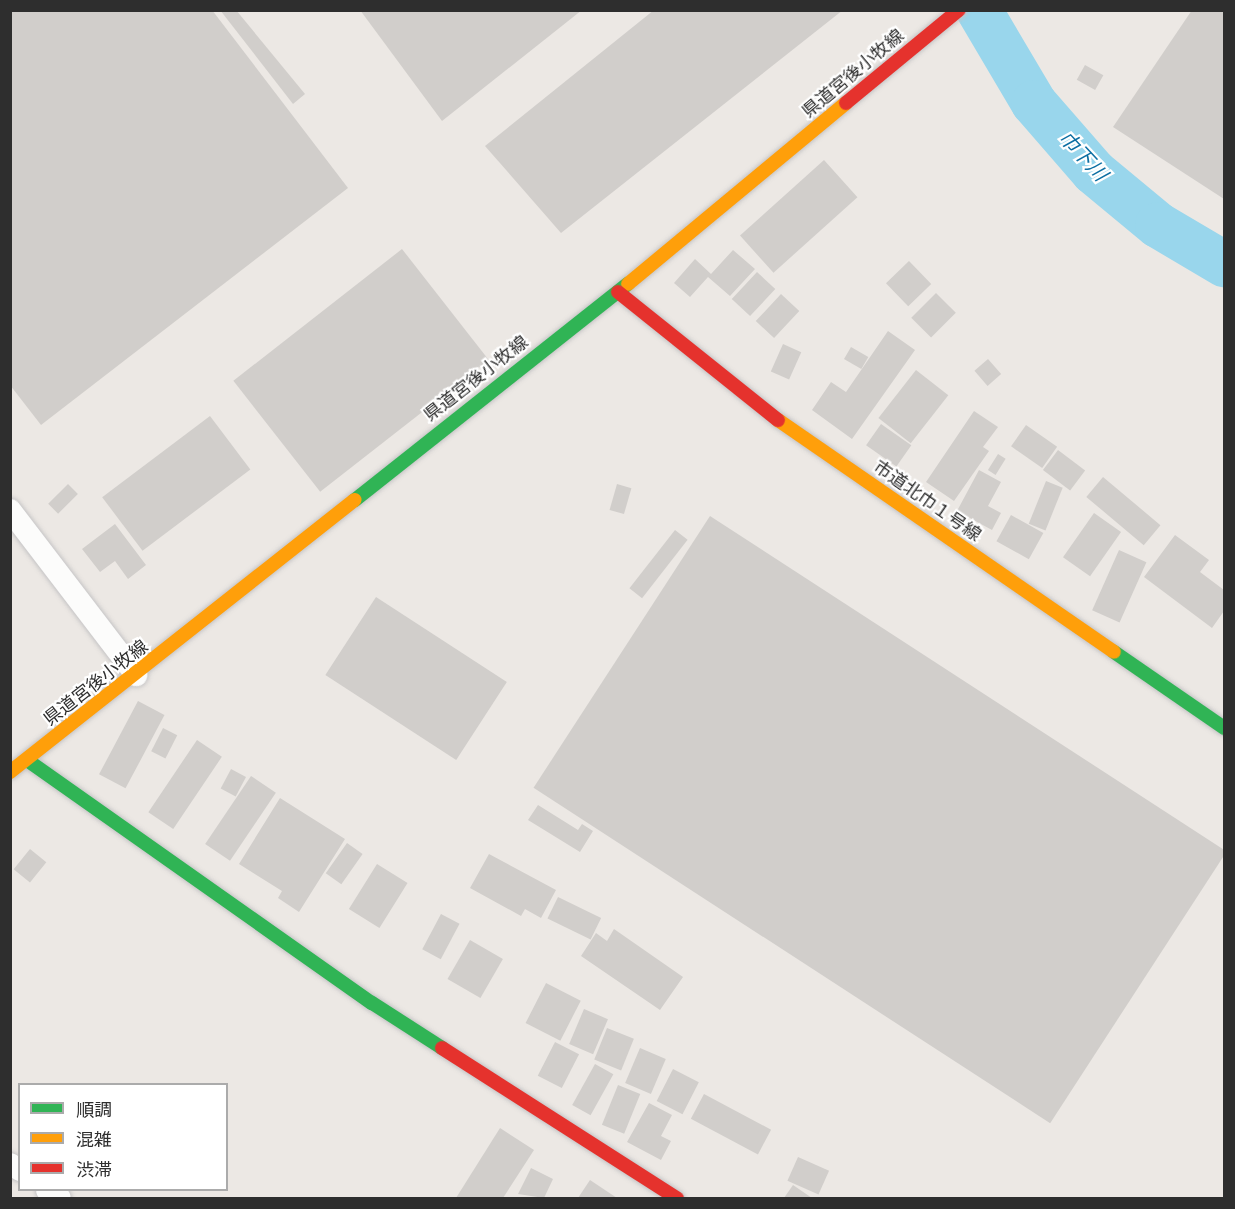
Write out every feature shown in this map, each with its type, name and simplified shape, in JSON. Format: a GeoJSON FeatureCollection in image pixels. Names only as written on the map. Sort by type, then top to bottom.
{"type":"FeatureCollection","features":[{"type":"Feature","properties":{"kind":"street","name":"県道宮後小牧線"},"geometry":{"type":"LineString","coordinates":[[10,772],[136,675],[483,394],[618,292],[952,13]]}},
{"type":"Feature","properties":{"kind":"street","name":"市道北巾１号線"},"geometry":{"type":"LineString","coordinates":[[618,292],[676,342],[781,423],[1224,728]]}},
{"type":"Feature","properties":{"kind":"street"},"geometry":{"type":"LineString","coordinates":[[10,510],[136,675]]}},
{"type":"Feature","properties":{"kind":"street"},"geometry":{"type":"LineString","coordinates":[[27,760],[372,1003],[665,1195]]}},
{"type":"Feature","properties":{"kind":"building"},"geometry":{"type":"Polygon","coordinates":[[[10,10],[212,10],[348,188],[41,425],[10,385],[10,10]]]}},
{"type":"Feature","properties":{"kind":"building"},"geometry":{"type":"Polygon","coordinates":[[[220,10],[236,10],[305,94],[293,104],[220,10]]]}},
{"type":"Feature","properties":{"kind":"building"},"geometry":{"type":"Polygon","coordinates":[[[360,10],[582,10],[442,121],[360,10]]]}},
{"type":"Feature","properties":{"kind":"building"},"geometry":{"type":"Polygon","coordinates":[[[654,10],[843,10],[561,233],[485,146],[654,10]]]}},
{"type":"Feature","properties":{"kind":"building"},"geometry":{"type":"Polygon","coordinates":[[[1192,10],[1224,10],[1224,199],[1113,127],[1192,10]]]}},
{"type":"Feature","properties":{"kind":"building"},"geometry":{"type":"Polygon","coordinates":[[[1085,65],[1103,75],[1095,90],[1077,80],[1085,65]]]}},
{"type":"Feature","properties":{"kind":"building"},"geometry":{"type":"Polygon","coordinates":[[[824,160],[857,197],[773,273],[740,236],[824,160]]]}},
{"type":"Feature","properties":{"kind":"building"},"geometry":{"type":"Polygon","coordinates":[[[402,249],[489,360],[320,492],[233,381],[402,249]]]}},
{"type":"Feature","properties":{"kind":"building"},"geometry":{"type":"Polygon","coordinates":[[[733,250],[755,269],[730,296],[708,277],[690,297],[674,283],[695,259],[711,274],[733,250]]]}},
{"type":"Feature","properties":{"kind":"building"},"geometry":{"type":"Polygon","coordinates":[[[909,261],[931,284],[908,306],[886,283],[909,261]]]}},
{"type":"Feature","properties":{"kind":"building"},"geometry":{"type":"Polygon","coordinates":[[[757,272],[775,289],[750,316],[732,299],[757,272]]]}},
{"type":"Feature","properties":{"kind":"building"},"geometry":{"type":"Polygon","coordinates":[[[936,293],[956,313],[931,338],[911,318],[936,293]]]}},
{"type":"Feature","properties":{"kind":"building"},"geometry":{"type":"Polygon","coordinates":[[[781,294],[799,311],[774,338],[756,321],[781,294]]]}},
{"type":"Feature","properties":{"kind":"building"},"geometry":{"type":"Polygon","coordinates":[[[888,331],[915,350],[852,439],[812,410],[831,382],[846,392],[888,331]]]}},
{"type":"Feature","properties":{"kind":"building"},"geometry":{"type":"Polygon","coordinates":[[[783,344],[801,352],[789,380],[771,371],[783,344]]]}},
{"type":"Feature","properties":{"kind":"building"},"geometry":{"type":"Polygon","coordinates":[[[851,347],[868,357],[861,369],[844,359],[851,347]]]}},
{"type":"Feature","properties":{"kind":"building"},"geometry":{"type":"Polygon","coordinates":[[[988,359],[1001,374],[988,386],[974,371],[988,359]]]}},
{"type":"Feature","properties":{"kind":"building"},"geometry":{"type":"Polygon","coordinates":[[[916,370],[948,395],[911,443],[878,418],[916,370]]]}},
{"type":"Feature","properties":{"kind":"building"},"geometry":{"type":"Polygon","coordinates":[[[974,411],[998,427],[983,447],[989,451],[954,501],[926,482],[974,411]]]}},
{"type":"Feature","properties":{"kind":"building"},"geometry":{"type":"Polygon","coordinates":[[[210,416],[250,470],[143,551],[102,497],[210,416]]]}},
{"type":"Feature","properties":{"kind":"building"},"geometry":{"type":"Polygon","coordinates":[[[881,424],[911,445],[896,467],[866,445],[881,424]]]}},
{"type":"Feature","properties":{"kind":"building"},"geometry":{"type":"Polygon","coordinates":[[[1026,425],[1057,447],[1042,468],[1011,446],[1026,425]]]}},
{"type":"Feature","properties":{"kind":"building"},"geometry":{"type":"Polygon","coordinates":[[[1058,450],[1085,470],[1070,490],[1043,470],[1058,450]]]}},
{"type":"Feature","properties":{"kind":"building"},"geometry":{"type":"Polygon","coordinates":[[[998,454],[1006,459],[996,475],[988,470],[998,454]]]}},
{"type":"Feature","properties":{"kind":"building"},"geometry":{"type":"Polygon","coordinates":[[[979,470],[1001,482],[988,506],[1001,513],[992,530],[957,511],[979,470]]]}},
{"type":"Feature","properties":{"kind":"building"},"geometry":{"type":"Polygon","coordinates":[[[1103,477],[1160,525],[1144,545],[1086,497],[1103,477]]]}},
{"type":"Feature","properties":{"kind":"building"},"geometry":{"type":"Polygon","coordinates":[[[1046,481],[1063,488],[1045,530],[1029,524],[1046,481]]]}},
{"type":"Feature","properties":{"kind":"building"},"geometry":{"type":"Polygon","coordinates":[[[68,484],[78,494],[58,514],[48,504],[68,484]]]}},
{"type":"Feature","properties":{"kind":"building"},"geometry":{"type":"Polygon","coordinates":[[[617,484],[631,488],[624,514],[610,510],[617,484]]]}},
{"type":"Feature","properties":{"kind":"building"},"geometry":{"type":"Polygon","coordinates":[[[1094,513],[1121,532],[1090,576],[1063,557],[1094,513]]]}},
{"type":"Feature","properties":{"kind":"building"},"geometry":{"type":"Polygon","coordinates":[[[1011,515],[1043,533],[1029,559],[996,541],[1011,515]]]}},
{"type":"Feature","properties":{"kind":"building"},"geometry":{"type":"Polygon","coordinates":[[[710,516],[1224,850],[1224,856],[1050,1123],[534,788],[710,516]]]}},
{"type":"Feature","properties":{"kind":"building"},"geometry":{"type":"Polygon","coordinates":[[[115,524],[146,565],[128,579],[115,561],[100,572],[82,549],[115,524]]]}},
{"type":"Feature","properties":{"kind":"building"},"geometry":{"type":"Polygon","coordinates":[[[675,530],[688,540],[642,598],[629,588],[675,530]]]}},
{"type":"Feature","properties":{"kind":"building"},"geometry":{"type":"Polygon","coordinates":[[[1175,535],[1209,560],[1200,572],[1224,590],[1224,611],[1212,628],[1144,577],[1175,535]]]}},
{"type":"Feature","properties":{"kind":"building"},"geometry":{"type":"Polygon","coordinates":[[[1119,550],[1146,562],[1120,622],[1092,610],[1119,550]]]}},
{"type":"Feature","properties":{"kind":"building"},"geometry":{"type":"Polygon","coordinates":[[[376,597],[507,682],[456,760],[325,675],[376,597]]]}},
{"type":"Feature","properties":{"kind":"building"},"geometry":{"type":"Polygon","coordinates":[[[138,701],[164,715],[126,788],[99,774],[138,701]]]}},
{"type":"Feature","properties":{"kind":"building"},"geometry":{"type":"Polygon","coordinates":[[[163,728],[177,735],[165,758],[151,751],[163,728]]]}},
{"type":"Feature","properties":{"kind":"building"},"geometry":{"type":"Polygon","coordinates":[[[197,740],[222,757],[173,829],[148,812],[197,740]]]}},
{"type":"Feature","properties":{"kind":"building"},"geometry":{"type":"Polygon","coordinates":[[[231,769],[246,777],[236,796],[221,788],[231,769]]]}},
{"type":"Feature","properties":{"kind":"building"},"geometry":{"type":"Polygon","coordinates":[[[251,776],[276,793],[230,861],[205,844],[251,776]]]}},
{"type":"Feature","properties":{"kind":"building"},"geometry":{"type":"Polygon","coordinates":[[[280,798],[345,839],[299,912],[278,898],[282,891],[239,864],[280,798]]]}},
{"type":"Feature","properties":{"kind":"building"},"geometry":{"type":"Polygon","coordinates":[[[538,805],[578,830],[582,824],[593,831],[580,852],[528,820],[538,805]]]}},
{"type":"Feature","properties":{"kind":"building"},"geometry":{"type":"Polygon","coordinates":[[[347,843],[363,854],[341,884],[326,873],[347,843]]]}},
{"type":"Feature","properties":{"kind":"building"},"geometry":{"type":"Polygon","coordinates":[[[30,849],[46,862],[30,882],[14,869],[30,849]]]}},
{"type":"Feature","properties":{"kind":"building"},"geometry":{"type":"Polygon","coordinates":[[[489,854],[556,890],[541,918],[525,909],[521,916],[470,888],[489,854]]]}},
{"type":"Feature","properties":{"kind":"building"},"geometry":{"type":"Polygon","coordinates":[[[377,864],[408,883],[379,928],[349,909],[377,864]]]}},
{"type":"Feature","properties":{"kind":"building"},"geometry":{"type":"Polygon","coordinates":[[[558,897],[601,918],[591,940],[547,919],[558,897]]]}},
{"type":"Feature","properties":{"kind":"building"},"geometry":{"type":"Polygon","coordinates":[[[441,914],[460,924],[441,959],[422,949],[441,914]]]}},
{"type":"Feature","properties":{"kind":"building"},"geometry":{"type":"Polygon","coordinates":[[[614,929],[683,977],[660,1010],[581,956],[596,933],[607,941],[614,929]]]}},
{"type":"Feature","properties":{"kind":"building"},"geometry":{"type":"Polygon","coordinates":[[[470,940],[503,959],[480,998],[448,979],[470,940]]]}},
{"type":"Feature","properties":{"kind":"building"},"geometry":{"type":"Polygon","coordinates":[[[546,983],[581,1001],[560,1041],[526,1023],[546,983]]]}},
{"type":"Feature","properties":{"kind":"building"},"geometry":{"type":"Polygon","coordinates":[[[584,1009],[608,1019],[593,1054],[569,1044],[584,1009]]]}},
{"type":"Feature","properties":{"kind":"building"},"geometry":{"type":"Polygon","coordinates":[[[607,1028],[634,1039],[621,1070],[594,1060],[607,1028]]]}},
{"type":"Feature","properties":{"kind":"building"},"geometry":{"type":"Polygon","coordinates":[[[555,1042],[579,1054],[562,1088],[538,1076],[555,1042]]]}},
{"type":"Feature","properties":{"kind":"building"},"geometry":{"type":"Polygon","coordinates":[[[640,1048],[666,1059],[651,1094],[625,1083],[640,1048]]]}},
{"type":"Feature","properties":{"kind":"building"},"geometry":{"type":"Polygon","coordinates":[[[595,1064],[613,1074],[591,1115],[572,1105],[595,1064]]]}},
{"type":"Feature","properties":{"kind":"building"},"geometry":{"type":"Polygon","coordinates":[[[673,1069],[699,1082],[682,1114],[657,1101],[673,1069]]]}},
{"type":"Feature","properties":{"kind":"building"},"geometry":{"type":"Polygon","coordinates":[[[618,1085],[640,1094],[624,1134],[602,1125],[618,1085]]]}},
{"type":"Feature","properties":{"kind":"building"},"geometry":{"type":"Polygon","coordinates":[[[704,1094],[771,1130],[758,1154],[691,1119],[704,1094]]]}},
{"type":"Feature","properties":{"kind":"building"},"geometry":{"type":"Polygon","coordinates":[[[649,1103],[672,1115],[661,1136],[671,1141],[661,1160],[627,1142],[649,1103]]]}},
{"type":"Feature","properties":{"kind":"building"},"geometry":{"type":"Polygon","coordinates":[[[500,1128],[534,1150],[503,1198],[456,1198],[500,1128]]]}},
{"type":"Feature","properties":{"kind":"building"},"geometry":{"type":"Polygon","coordinates":[[[798,1157],[829,1171],[818,1195],[787,1181],[798,1157]]]}},
{"type":"Feature","properties":{"kind":"building"},"geometry":{"type":"Polygon","coordinates":[[[531,1168],[553,1179],[544,1198],[518,1194],[531,1168]]]}},
{"type":"Feature","properties":{"kind":"building"},"geometry":{"type":"Polygon","coordinates":[[[590,1180],[617,1198],[578,1198],[590,1180]]]}},
{"type":"Feature","properties":{"kind":"building"},"geometry":{"type":"Polygon","coordinates":[[[793,1185],[812,1198],[784,1198],[793,1185]]]}},
{"type":"Feature","properties":{"kind":"waterway","name":"巾下川"},"geometry":{"type":"LineString","coordinates":[[979,10],[1034,103],[1094,172],[1158,225],[1224,264]]}},
{"type":"Feature","properties":{"kind":"traffic: fast"},"geometry":{"type":"LineString","coordinates":[[355,500],[628,284]]}},
{"type":"Feature","properties":{"kind":"traffic: fast"},"geometry":{"type":"LineString","coordinates":[[1114,652],[1224,728]]}},
{"type":"Feature","properties":{"kind":"traffic: fast"},"geometry":{"type":"LineString","coordinates":[[27,760],[372,1003],[442,1048]]}},
{"type":"Feature","properties":{"kind":"traffic: slow"},"geometry":{"type":"LineString","coordinates":[[628,284],[846,103]]}},
{"type":"Feature","properties":{"kind":"traffic: slow"},"geometry":{"type":"LineString","coordinates":[[778,420],[1114,652]]}},
{"type":"Feature","properties":{"kind":"traffic: slow"},"geometry":{"type":"LineString","coordinates":[[10,772],[355,500]]}},
{"type":"Feature","properties":{"kind":"traffic: jam"},"geometry":{"type":"LineString","coordinates":[[846,103],[959,10]]}},
{"type":"Feature","properties":{"kind":"traffic: jam"},"geometry":{"type":"LineString","coordinates":[[618,292],[778,420]]}},
{"type":"Feature","properties":{"kind":"traffic: jam"},"geometry":{"type":"LineString","coordinates":[[442,1048],[677,1198]]}}]}
